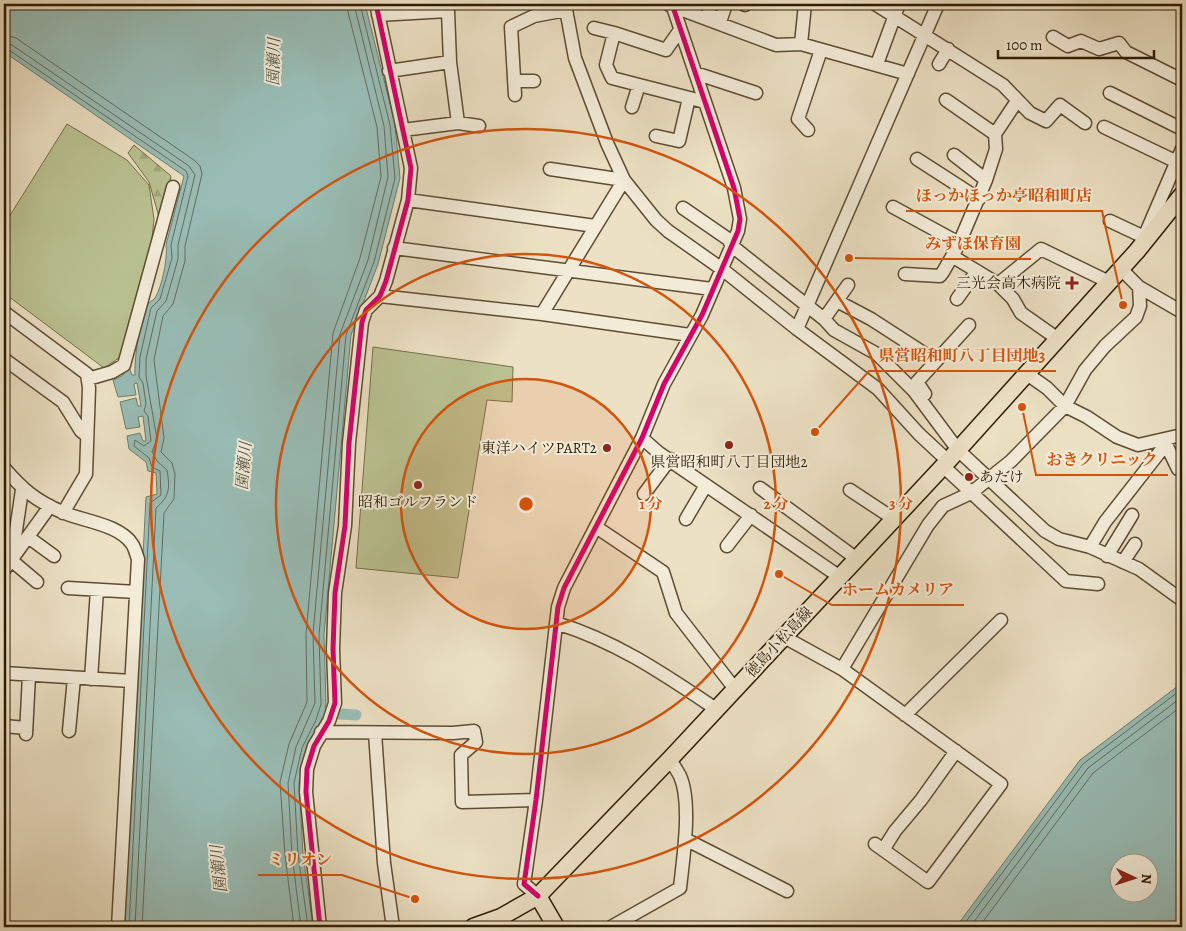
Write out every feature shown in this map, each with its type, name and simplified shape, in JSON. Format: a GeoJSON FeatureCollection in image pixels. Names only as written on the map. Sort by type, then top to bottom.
{"type":"FeatureCollection","features":[{"type":"Feature","properties":{"kind":"main road","name":"徳島小松島線"},"geometry":{"type":"LineString","coordinates":[[473,927],[501,917],[536,898],[670,759],[954,455],[1121,269],[1182,195]]}},
{"type":"Feature","properties":{"kind":"main road"},"geometry":{"type":"LineString","coordinates":[[536,898],[546,927]]}},
{"type":"Feature","properties":{"kind":"main road"},"geometry":{"type":"LineString","coordinates":[[536,898],[556,927]]}},
{"type":"Feature","properties":{"kind":"street"},"geometry":{"type":"LineString","coordinates":[[672,4],[721,19],[726,4]]}},
{"type":"Feature","properties":{"kind":"street"},"geometry":{"type":"LineString","coordinates":[[536,898],[524,884],[536,800],[558,607],[564,588],[642,438],[664,384],[690,336],[738,231],[738,207],[672,4]]}},
{"type":"Feature","properties":{"kind":"street"},"geometry":{"type":"LineString","coordinates":[[672,4],[776,45],[801,44],[908,74]]}},
{"type":"Feature","properties":{"kind":"street"},"geometry":{"type":"LineString","coordinates":[[801,44],[805,4]]}},
{"type":"Feature","properties":{"kind":"street"},"geometry":{"type":"LineString","coordinates":[[875,4],[1003,85],[1030,113],[1046,121],[1060,104],[1085,123]]}},
{"type":"Feature","properties":{"kind":"street"},"geometry":{"type":"LineString","coordinates":[[877,64],[899,4]]}},
{"type":"Feature","properties":{"kind":"street"},"geometry":{"type":"LineString","coordinates":[[797,329],[938,4]]}},
{"type":"Feature","properties":{"kind":"street"},"geometry":{"type":"LineString","coordinates":[[515,95],[511,27],[534,16],[565,7],[575,58],[624,180],[668,231],[722,269],[797,329],[878,389],[919,434],[954,455],[988,480],[1045,531],[1059,539],[1090,547],[1139,569],[1182,600]]}},
{"type":"Feature","properties":{"kind":"street"},"geometry":{"type":"LineString","coordinates":[[320,927],[306,792],[307,769],[314,746],[325,727],[335,703],[333,649],[335,593],[345,526],[349,443],[362,322],[366,310],[380,296],[408,200],[411,168],[377,9],[448,11],[450,62],[458,123]]}},
{"type":"Feature","properties":{"kind":"street"},"geometry":{"type":"LineString","coordinates":[[594,28],[666,50],[680,30]]}},
{"type":"Feature","properties":{"kind":"street"},"geometry":{"type":"LineString","coordinates":[[614,33],[606,65],[612,78],[704,102]]}},
{"type":"Feature","properties":{"kind":"street"},"geometry":{"type":"LineString","coordinates":[[1053,37],[1068,46],[1081,42],[1100,49],[1119,44],[1126,52],[1182,80]]}},
{"type":"Feature","properties":{"kind":"street"},"geometry":{"type":"LineString","coordinates":[[939,64],[948,49]]}},
{"type":"Feature","properties":{"kind":"street"},"geometry":{"type":"LineString","coordinates":[[808,130],[798,119],[821,50]]}},
{"type":"Feature","properties":{"kind":"street"},"geometry":{"type":"LineString","coordinates":[[389,72],[450,62]]}},
{"type":"Feature","properties":{"kind":"street"},"geometry":{"type":"LineString","coordinates":[[695,73],[756,93]]}},
{"type":"Feature","properties":{"kind":"street"},"geometry":{"type":"LineString","coordinates":[[514,80],[534,81]]}},
{"type":"Feature","properties":{"kind":"street"},"geometry":{"type":"LineString","coordinates":[[632,107],[639,85]]}},
{"type":"Feature","properties":{"kind":"street"},"geometry":{"type":"LineString","coordinates":[[1110,93],[1182,129]]}},
{"type":"Feature","properties":{"kind":"street"},"geometry":{"type":"LineString","coordinates":[[656,136],[679,141],[690,98]]}},
{"type":"Feature","properties":{"kind":"street"},"geometry":{"type":"LineString","coordinates":[[946,100],[995,134]]}},
{"type":"Feature","properties":{"kind":"street"},"geometry":{"type":"LineString","coordinates":[[905,274],[940,276],[960,242],[979,199],[996,149],[995,134],[1017,101]]}},
{"type":"Feature","properties":{"kind":"street"},"geometry":{"type":"LineString","coordinates":[[403,130],[458,123],[480,126]]}},
{"type":"Feature","properties":{"kind":"street"},"geometry":{"type":"LineString","coordinates":[[1104,127],[1177,162]]}},
{"type":"Feature","properties":{"kind":"street"},"geometry":{"type":"LineString","coordinates":[[1110,221],[1141,244],[1182,149]]}},
{"type":"Feature","properties":{"kind":"street"},"geometry":{"type":"LineString","coordinates":[[954,155],[986,180]]}},
{"type":"Feature","properties":{"kind":"street"},"geometry":{"type":"LineString","coordinates":[[917,160],[979,199]]}},
{"type":"Feature","properties":{"kind":"street"},"geometry":{"type":"LineString","coordinates":[[550,169],[624,180]]}},
{"type":"Feature","properties":{"kind":"street"},"geometry":{"type":"LineString","coordinates":[[542,314],[624,180]]}},
{"type":"Feature","properties":{"kind":"street"},"geometry":{"type":"LineString","coordinates":[[88,379],[112,372],[124,365],[173,187]]}},
{"type":"Feature","properties":{"kind":"street"},"geometry":{"type":"LineString","coordinates":[[408,200],[595,226]]}},
{"type":"Feature","properties":{"kind":"street"},"geometry":{"type":"LineString","coordinates":[[893,207],[960,242]]}},
{"type":"Feature","properties":{"kind":"street"},"geometry":{"type":"LineString","coordinates":[[682,208],[728,239],[732,246],[806,307],[824,319],[834,330],[877,354],[914,391],[954,455],[972,493],[1066,580],[1098,584]]}},
{"type":"Feature","properties":{"kind":"street"},"geometry":{"type":"LineString","coordinates":[[394,248],[712,289]]}},
{"type":"Feature","properties":{"kind":"street"},"geometry":{"type":"LineString","coordinates":[[998,284],[1041,249],[1109,282]]}},
{"type":"Feature","properties":{"kind":"street"},"geometry":{"type":"LineString","coordinates":[[952,256],[998,284],[1013,299],[1022,312],[1058,339]]}},
{"type":"Feature","properties":{"kind":"street"},"geometry":{"type":"LineString","coordinates":[[1121,269],[1139,288],[1182,312]]}},
{"type":"Feature","properties":{"kind":"street"},"geometry":{"type":"LineString","coordinates":[[956,299],[977,271]]}},
{"type":"Feature","properties":{"kind":"street"},"geometry":{"type":"LineString","coordinates":[[824,319],[848,285]]}},
{"type":"Feature","properties":{"kind":"street"},"geometry":{"type":"LineString","coordinates":[[842,669],[928,526],[943,506],[972,493],[988,480],[1034,439],[1065,406],[1085,370],[1105,346],[1136,317],[1140,306],[1139,288]]}},
{"type":"Feature","properties":{"kind":"street"},"geometry":{"type":"LineString","coordinates":[[380,296],[542,314],[690,336]]}},
{"type":"Feature","properties":{"kind":"street"},"geometry":{"type":"LineString","coordinates":[[837,301],[871,319],[936,362]]}},
{"type":"Feature","properties":{"kind":"street"},"geometry":{"type":"LineString","coordinates":[[4,312],[87,374],[86,474],[63,513]]}},
{"type":"Feature","properties":{"kind":"street"},"geometry":{"type":"LineString","coordinates":[[954,455],[945,424],[917,382],[969,325]]}},
{"type":"Feature","properties":{"kind":"street"},"geometry":{"type":"LineString","coordinates":[[4,358],[63,402],[81,431],[87,436]]}},
{"type":"Feature","properties":{"kind":"street"},"geometry":{"type":"LineString","coordinates":[[1027,374],[1047,388],[1065,406],[1088,417],[1117,437],[1138,445],[1165,442],[1182,435]]}},
{"type":"Feature","properties":{"kind":"street"},"geometry":{"type":"LineString","coordinates":[[642,438],[706,485],[840,577]]}},
{"type":"Feature","properties":{"kind":"street"},"geometry":{"type":"LineString","coordinates":[[1165,442],[1178,469]]}},
{"type":"Feature","properties":{"kind":"street"},"geometry":{"type":"LineString","coordinates":[[1090,547],[1105,522],[1165,442]]}},
{"type":"Feature","properties":{"kind":"street"},"geometry":{"type":"LineString","coordinates":[[644,494],[670,459]]}},
{"type":"Feature","properties":{"kind":"street"},"geometry":{"type":"LineString","coordinates":[[4,468],[22,490],[63,513],[105,526],[132,544],[138,559],[118,927]]}},
{"type":"Feature","properties":{"kind":"street"},"geometry":{"type":"LineString","coordinates":[[686,519],[706,485]]}},
{"type":"Feature","properties":{"kind":"street"},"geometry":{"type":"LineString","coordinates":[[760,488],[857,558]]}},
{"type":"Feature","properties":{"kind":"street"},"geometry":{"type":"LineString","coordinates":[[7,562],[22,490]]}},
{"type":"Feature","properties":{"kind":"street"},"geometry":{"type":"LineString","coordinates":[[850,490],[894,519]]}},
{"type":"Feature","properties":{"kind":"street"},"geometry":{"type":"LineString","coordinates":[[7,562],[50,506]]}},
{"type":"Feature","properties":{"kind":"street"},"geometry":{"type":"LineString","coordinates":[[727,546],[751,515]]}},
{"type":"Feature","properties":{"kind":"street"},"geometry":{"type":"LineString","coordinates":[[1107,556],[1132,515]]}},
{"type":"Feature","properties":{"kind":"street"},"geometry":{"type":"LineString","coordinates":[[596,527],[663,572],[676,613],[735,689]]}},
{"type":"Feature","properties":{"kind":"street"},"geometry":{"type":"LineString","coordinates":[[1030,545],[1045,531]]}},
{"type":"Feature","properties":{"kind":"street"},"geometry":{"type":"LineString","coordinates":[[28,537],[54,556]]}},
{"type":"Feature","properties":{"kind":"street"},"geometry":{"type":"LineString","coordinates":[[1123,562],[1135,544]]}},
{"type":"Feature","properties":{"kind":"street"},"geometry":{"type":"LineString","coordinates":[[7,562],[37,582]]}},
{"type":"Feature","properties":{"kind":"street"},"geometry":{"type":"LineString","coordinates":[[68,588],[136,592]]}},
{"type":"Feature","properties":{"kind":"street"},"geometry":{"type":"LineString","coordinates":[[91,678],[97,590]]}},
{"type":"Feature","properties":{"kind":"street"},"geometry":{"type":"LineString","coordinates":[[905,715],[1001,620]]}},
{"type":"Feature","properties":{"kind":"street"},"geometry":{"type":"LineString","coordinates":[[556,623],[609,642],[626,651],[716,709]]}},
{"type":"Feature","properties":{"kind":"street"},"geometry":{"type":"LineString","coordinates":[[784,637],[842,669],[956,751],[1000,784],[928,882],[879,847],[921,800],[956,751]]}},
{"type":"Feature","properties":{"kind":"street"},"geometry":{"type":"LineString","coordinates":[[4,673],[131,681]]}},
{"type":"Feature","properties":{"kind":"street"},"geometry":{"type":"LineString","coordinates":[[4,726],[26,731],[29,675]]}},
{"type":"Feature","properties":{"kind":"street"},"geometry":{"type":"LineString","coordinates":[[69,731],[74,678]]}},
{"type":"Feature","properties":{"kind":"street"},"geometry":{"type":"LineString","coordinates":[[325,727],[375,733],[453,733],[474,730],[476,742],[461,755],[462,802],[536,800]]}},
{"type":"Feature","properties":{"kind":"street"},"geometry":{"type":"LineString","coordinates":[[375,733],[384,863],[393,927]]}},
{"type":"Feature","properties":{"kind":"street"},"geometry":{"type":"LineString","coordinates":[[611,927],[680,888],[685,839],[684,803],[680,778],[670,759]]}},
{"type":"Feature","properties":{"kind":"street"},"geometry":{"type":"LineString","coordinates":[[685,839],[787,891]]}},
{"type":"Feature","properties":{"kind":"green space"},"geometry":{"type":"Polygon","coordinates":[[[67,124],[127,160],[149,185],[154,219],[149,268],[123,355],[104,368],[4,293],[4,225],[67,124]]]}},
{"type":"Feature","properties":{"kind":"green space"},"geometry":{"type":"Polygon","coordinates":[[[134,145],[171,176],[167,201],[159,217],[149,182],[128,153],[134,145]]]}},
{"type":"Feature","properties":{"kind":"green space","name":"昭和ゴルフランド"},"geometry":{"type":"Polygon","coordinates":[[[373,347],[513,367],[512,402],[487,400],[458,578],[356,568],[373,347]]]}},
{"type":"Feature","properties":{"kind":"water","name":"園瀬川"},"geometry":{"type":"Polygon","coordinates":[[[4,4],[365,4],[395,124],[400,178],[378,264],[351,335],[324,635],[326,705],[321,722],[307,750],[299,783],[303,854],[313,927],[124,927],[146,497],[157,494],[156,473],[148,471],[146,462],[129,449],[127,436],[140,433],[143,441],[146,441],[143,416],[138,417],[140,427],[126,429],[120,402],[136,398],[138,406],[141,406],[137,383],[134,384],[136,395],[118,397],[113,380],[122,376],[129,367],[132,375],[135,375],[136,350],[142,320],[146,306],[155,298],[162,280],[166,245],[184,176],[4,52],[4,4]]]}},
{"type":"Feature","properties":{"kind":"water"},"geometry":{"type":"Polygon","coordinates":[[[1182,683],[1182,927],[956,927],[1080,760],[1182,683]]]}},
{"type":"Feature","properties":{"kind":"waterway"},"geometry":{"type":"LineString","coordinates":[[325,713],[356,715]]}},
{"type":"Feature","properties":{"kind":"cycle path"},"geometry":{"type":"LineString","coordinates":[[320,927],[306,792],[307,769],[314,746],[329,721],[335,703],[333,649],[335,593],[345,526],[349,443],[362,322],[366,310],[380,296],[386,281],[408,200],[411,168],[376,4]]}},
{"type":"Feature","properties":{"kind":"cycle path"},"geometry":{"type":"LineString","coordinates":[[538,896],[524,884],[536,800],[558,607],[564,588],[642,438],[664,384],[702,315],[738,231],[740,219],[734,188],[672,4]]}},
{"type":"Feature","properties":{"kind":"place","name":"みずほ保育園"},"geometry":{"type":"Point","coordinates":[849,258]}},
{"type":"Feature","properties":{"kind":"place","name":"三光会高木病院"},"geometry":{"type":"Point","coordinates":[1072,283]}},
{"type":"Feature","properties":{"kind":"place","name":"ほっかほっか亭昭和町店"},"geometry":{"type":"Point","coordinates":[1123,305]}},
{"type":"Feature","properties":{"kind":"place","name":"おきクリニック"},"geometry":{"type":"Point","coordinates":[1022,407]}},
{"type":"Feature","properties":{"kind":"place","name":"県営昭和町八丁目団地3"},"geometry":{"type":"Point","coordinates":[815,432]}},
{"type":"Feature","properties":{"kind":"place","name":"県営昭和町八丁目団地2"},"geometry":{"type":"Point","coordinates":[729,445]}},
{"type":"Feature","properties":{"kind":"place","name":"東洋ハイツPART2"},"geometry":{"type":"Point","coordinates":[607,448]}},
{"type":"Feature","properties":{"kind":"place","name":"あたけ"},"geometry":{"type":"Point","coordinates":[969,477]}},
{"type":"Feature","properties":{"kind":"place","name":"昭和ゴルフランド"},"geometry":{"type":"Point","coordinates":[418,485]}},
{"type":"Feature","properties":{"kind":"place","name":"ホームカメリア"},"geometry":{"type":"Point","coordinates":[779,574]}},
{"type":"Feature","properties":{"kind":"place","name":"ミリオン"},"geometry":{"type":"Point","coordinates":[415,899]}}]}
